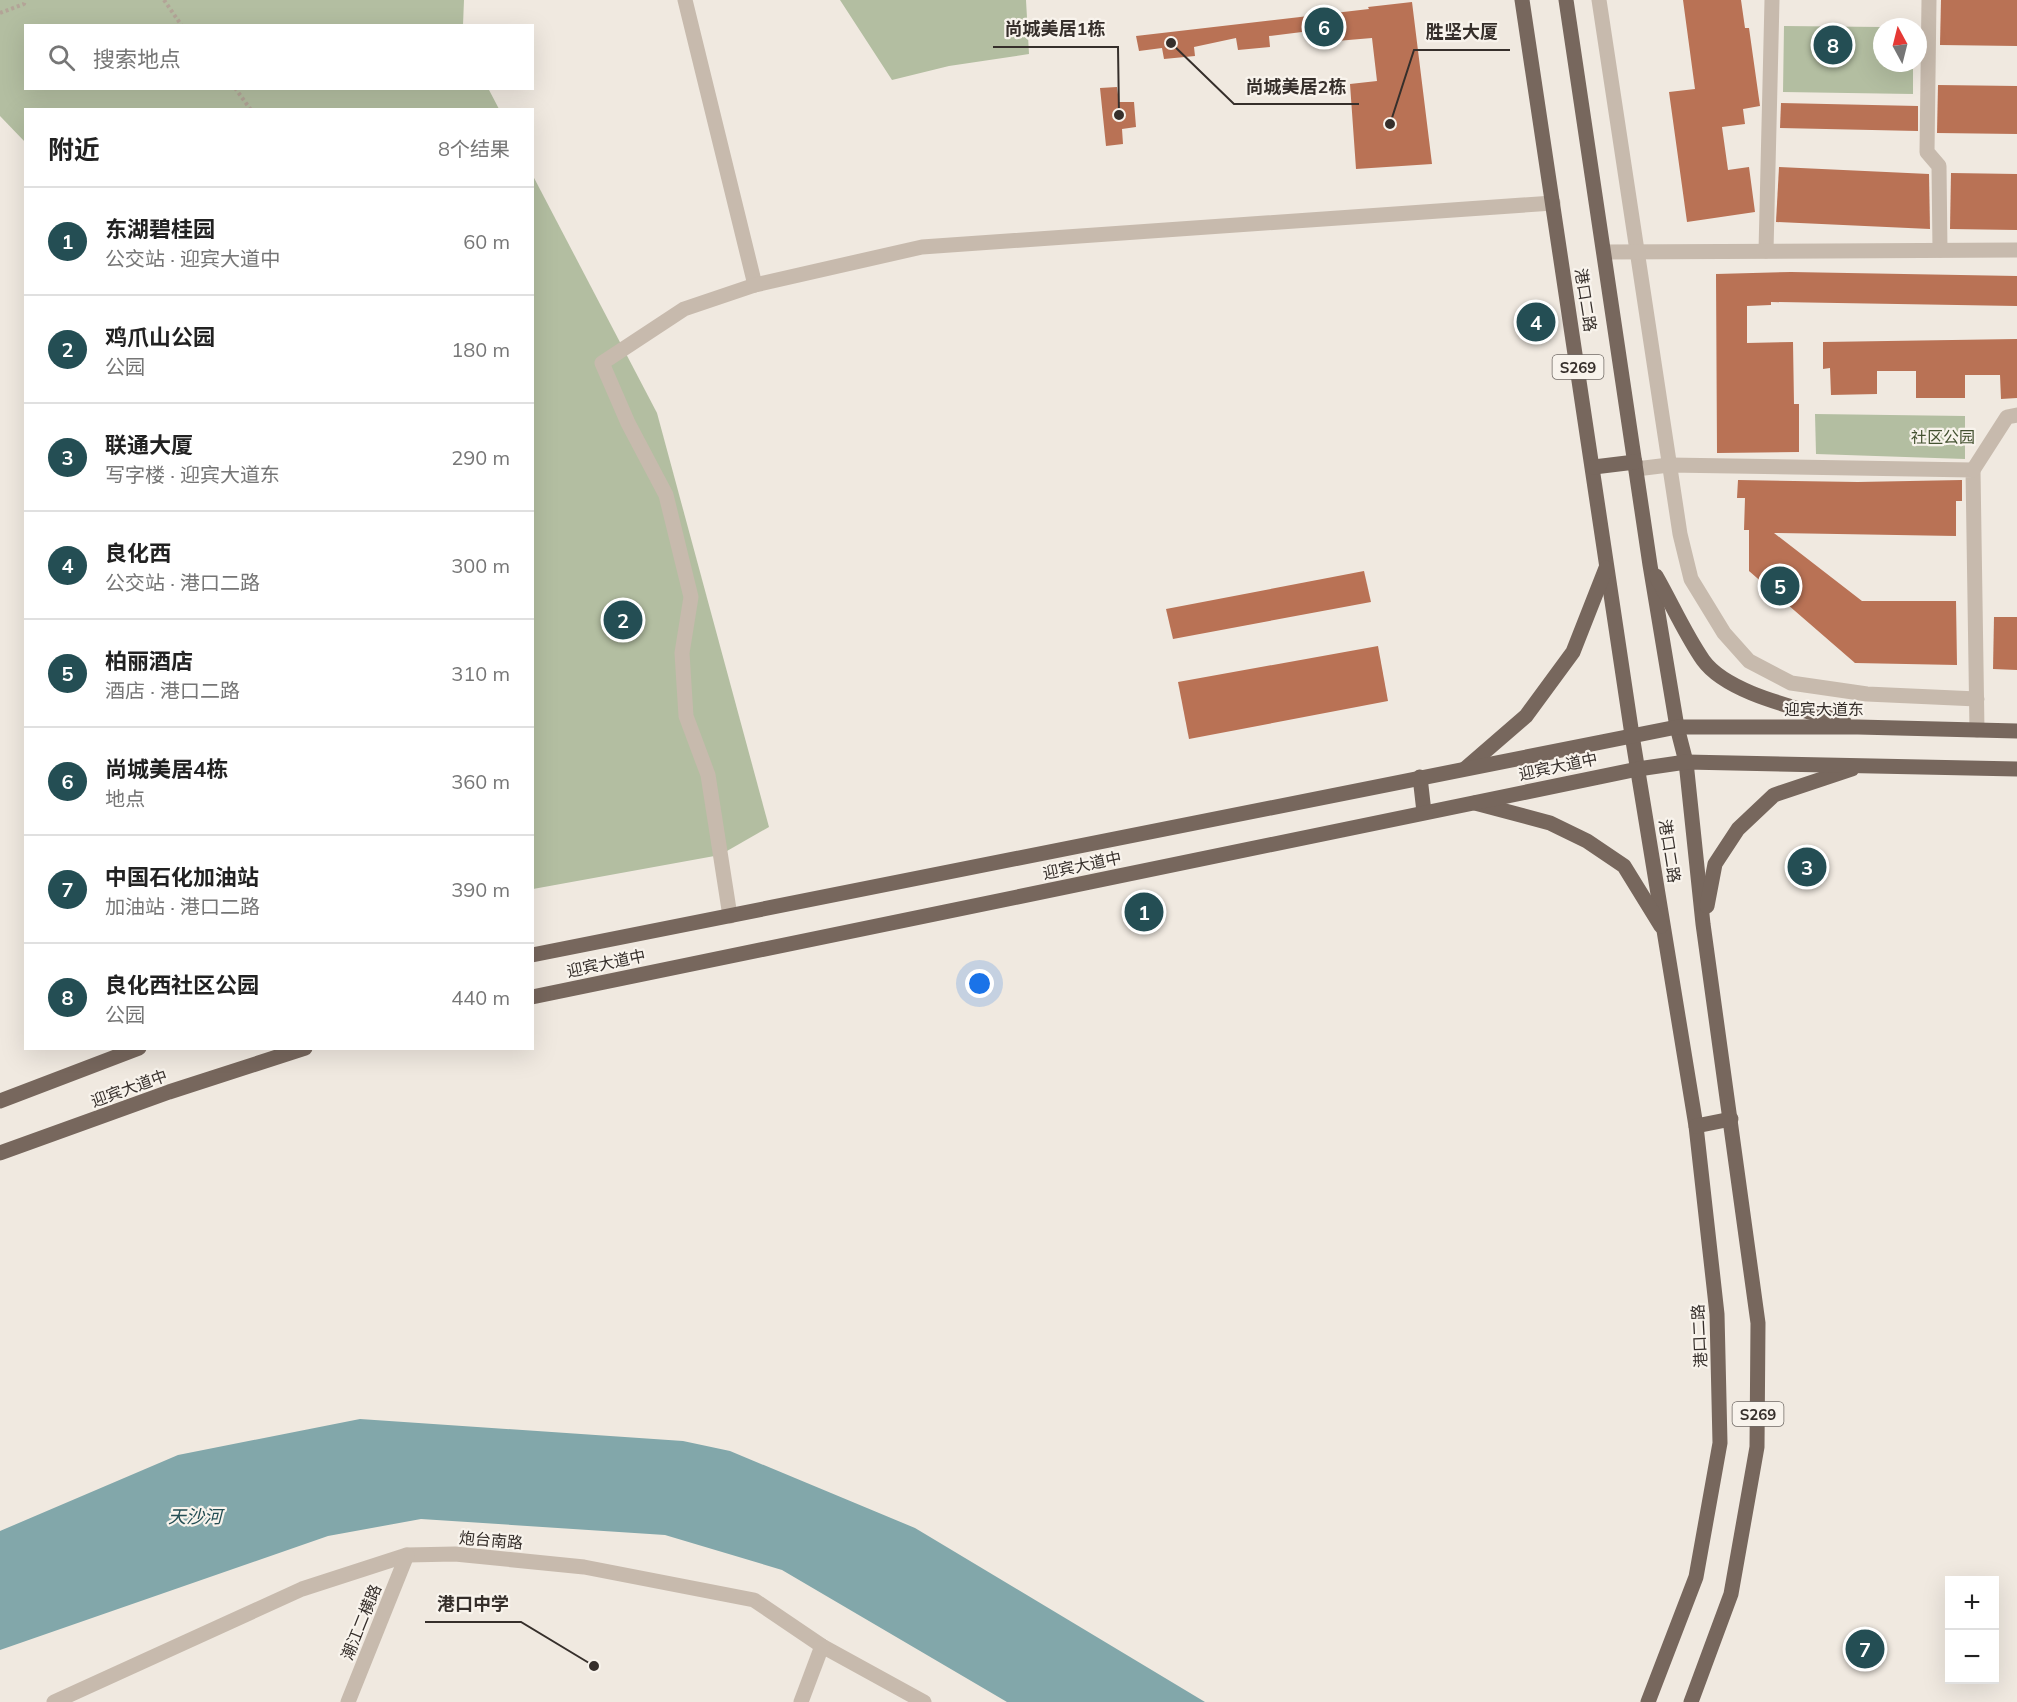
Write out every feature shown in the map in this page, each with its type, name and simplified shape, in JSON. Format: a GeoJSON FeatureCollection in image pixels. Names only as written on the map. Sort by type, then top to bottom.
{"type":"FeatureCollection","features":[{"type":"Feature","properties":{"kind":"main road","name":"港口二路"},"geometry":{"type":"LineString","coordinates":[[1522,0],[1594,467],[1632,735],[1696,1126],[1717,1314],[1720,1443],[1696,1578],[1648,1702]]}},
{"type":"Feature","properties":{"kind":"main road","name":"港口二路"},"geometry":{"type":"LineString","coordinates":[[1566,0],[1650,565],[1677,727],[1686,762],[1703,924],[1758,1323],[1757,1447],[1731,1594],[1691,1702]]}},
{"type":"Feature","properties":{"kind":"main road"},"geometry":{"type":"LineString","coordinates":[[1594,467],[1635,465]]}},
{"type":"Feature","properties":{"kind":"main road"},"geometry":{"type":"LineString","coordinates":[[1466,768],[1526,716],[1573,652],[1607,565]]}},
{"type":"Feature","properties":{"kind":"main road"},"geometry":{"type":"LineString","coordinates":[[1650,565],[1704,662],[1736,687],[1858,727]]}},
{"type":"Feature","properties":{"kind":"main road","name":"迎宾大道东"},"geometry":{"type":"LineString","coordinates":[[1632,735],[1677,727],[1858,727],[2017,731]]}},
{"type":"Feature","properties":{"kind":"main road","name":"迎宾大道中"},"geometry":{"type":"LineString","coordinates":[[534,956],[1632,735]]}},
{"type":"Feature","properties":{"kind":"main road"},"geometry":{"type":"LineString","coordinates":[[1638,769],[1686,762],[2017,769]]}},
{"type":"Feature","properties":{"kind":"main road"},"geometry":{"type":"LineString","coordinates":[[1703,924],[1715,864],[1738,829],[1774,795],[1861,766]]}},
{"type":"Feature","properties":{"kind":"main road","name":"迎宾大道中"},"geometry":{"type":"LineString","coordinates":[[534,997],[1638,769]]}},
{"type":"Feature","properties":{"kind":"main road"},"geometry":{"type":"LineString","coordinates":[[1420,777],[1424,812]]}},
{"type":"Feature","properties":{"kind":"main road"},"geometry":{"type":"LineString","coordinates":[[1472,802],[1550,823],[1596,847],[1624,866],[1665,933]]}},
{"type":"Feature","properties":{"kind":"main road","name":"迎宾大道中"},"geometry":{"type":"LineString","coordinates":[[0,1101],[134,1050]]}},
{"type":"Feature","properties":{"kind":"main road","name":"迎宾大道中"},"geometry":{"type":"LineString","coordinates":[[0,1153],[169,1092],[299,1050]]}},
{"type":"Feature","properties":{"kind":"main road"},"geometry":{"type":"LineString","coordinates":[[1696,1126],[1731,1119]]}},
{"type":"Feature","properties":{"kind":"street"},"geometry":{"type":"LineString","coordinates":[[685,0],[755,285]]}},
{"type":"Feature","properties":{"kind":"street"},"geometry":{"type":"LineString","coordinates":[[1599,0],[1680,534],[1691,579],[1725,633],[1749,661],[1791,683],[1867,694],[1977,699]]}},
{"type":"Feature","properties":{"kind":"street"},"geometry":{"type":"LineString","coordinates":[[1766,251],[1772,0]]}},
{"type":"Feature","properties":{"kind":"street"},"geometry":{"type":"LineString","coordinates":[[1929,0],[1927,152],[1940,166],[1940,250]]}},
{"type":"Feature","properties":{"kind":"street"},"geometry":{"type":"LineString","coordinates":[[730,916],[708,775],[686,716],[682,653],[691,597],[666,495],[628,423],[602,363],[684,309],[755,285],[922,247],[1553,203]]}},
{"type":"Feature","properties":{"kind":"street"},"geometry":{"type":"LineString","coordinates":[[1605,252],[2017,250]]}},
{"type":"Feature","properties":{"kind":"street"},"geometry":{"type":"LineString","coordinates":[[1977,730],[1974,470],[2007,417],[2017,415]]}},
{"type":"Feature","properties":{"kind":"street"},"geometry":{"type":"LineString","coordinates":[[1635,465],[1974,470]]}},
{"type":"Feature","properties":{"kind":"street","name":"炮台南路"},"geometry":{"type":"LineString","coordinates":[[54,1702],[302,1589],[407,1555],[455,1554],[584,1567],[754,1600],[822,1646],[924,1702]]}},
{"type":"Feature","properties":{"kind":"street","name":"潮江二横路"},"geometry":{"type":"LineString","coordinates":[[348,1702],[407,1555]]}},
{"type":"Feature","properties":{"kind":"street"},"geometry":{"type":"LineString","coordinates":[[801,1702],[822,1646]]}},
{"type":"Feature","properties":{"kind":"path"},"geometry":{"type":"LineString","coordinates":[[0,13],[24,4],[25,0]]}},
{"type":"Feature","properties":{"kind":"path"},"geometry":{"type":"LineString","coordinates":[[164,0],[181,24]]}},
{"type":"Feature","properties":{"kind":"path"},"geometry":{"type":"LineString","coordinates":[[236,90],[250,108]]}},
{"type":"Feature","properties":{"kind":"green space"},"geometry":{"type":"Polygon","coordinates":[[[0,0],[464,0],[463,24],[24,24],[24,90],[489,90],[498,108],[24,108],[24,141],[0,116],[0,0]]]}},
{"type":"Feature","properties":{"kind":"green space"},"geometry":{"type":"Polygon","coordinates":[[[840,0],[1026,0],[1029,54],[949,66],[892,80],[840,0]]]}},
{"type":"Feature","properties":{"kind":"green space"},"geometry":{"type":"Polygon","coordinates":[[[1784,26],[1873,27],[1873,72],[1913,72],[1913,94],[1783,92],[1784,26]]]}},
{"type":"Feature","properties":{"kind":"green space"},"geometry":{"type":"Polygon","coordinates":[[[534,178],[657,413],[769,827],[720,855],[534,889],[534,178]]]}},
{"type":"Feature","properties":{"kind":"green space","name":"社区公园"},"geometry":{"type":"Polygon","coordinates":[[[1815,414],[1965,416],[1965,459],[1816,454],[1815,414]]]}},
{"type":"Feature","properties":{"kind":"water","name":"天沙河"},"geometry":{"type":"Polygon","coordinates":[[[360,1419],[683,1441],[730,1451],[915,1528],[1205,1702],[1007,1702],[782,1570],[665,1535],[421,1519],[328,1536],[0,1650],[0,1531],[178,1455],[360,1419]]]}},
{"type":"Feature","properties":{"kind":"building"},"geometry":{"type":"Polygon","coordinates":[[[1683,0],[1741,0],[1745,28],[1749,28],[1760,106],[1743,109],[1745,124],[1722,127],[1728,170],[1749,167],[1755,212],[1687,222],[1669,92],[1695,89],[1683,0]]]}},
{"type":"Feature","properties":{"kind":"building"},"geometry":{"type":"Polygon","coordinates":[[[1941,0],[2017,0],[2017,46],[1940,45],[1941,0]]]}},
{"type":"Feature","properties":{"kind":"building"},"geometry":{"type":"Polygon","coordinates":[[[1412,2],[1432,164],[1356,169],[1350,84],[1377,81],[1372,38],[1313,43],[1310,31],[1269,36],[1270,47],[1238,50],[1236,38],[1194,47],[1195,56],[1164,59],[1162,48],[1139,51],[1136,36],[1369,9],[1368,7],[1412,2]]]}},
{"type":"Feature","properties":{"kind":"building"},"geometry":{"type":"Polygon","coordinates":[[[1938,85],[2017,86],[2017,134],[1937,133],[1938,85]]]}},
{"type":"Feature","properties":{"kind":"building"},"geometry":{"type":"Polygon","coordinates":[[[1117,87],[1119,102],[1134,102],[1136,127],[1122,129],[1123,144],[1106,146],[1100,88],[1117,87]]]}},
{"type":"Feature","properties":{"kind":"building"},"geometry":{"type":"Polygon","coordinates":[[[1781,103],[1918,106],[1918,131],[1780,128],[1781,103]]]}},
{"type":"Feature","properties":{"kind":"building"},"geometry":{"type":"Polygon","coordinates":[[[1779,167],[1929,174],[1930,229],[1776,222],[1779,167]]]}},
{"type":"Feature","properties":{"kind":"building"},"geometry":{"type":"Polygon","coordinates":[[[1951,173],[2017,174],[2017,230],[1950,229],[1951,173]]]}},
{"type":"Feature","properties":{"kind":"building"},"geometry":{"type":"Polygon","coordinates":[[[1791,272],[2017,276],[2017,306],[1771,302],[1771,305],[1747,306],[1747,343],[1793,342],[1794,404],[1799,404],[1799,452],[1717,453],[1716,274],[1791,272]]]}},
{"type":"Feature","properties":{"kind":"building"},"geometry":{"type":"Polygon","coordinates":[[[2017,339],[2017,398],[2001,399],[2000,375],[1965,375],[1965,398],[1916,398],[1916,371],[1877,371],[1877,394],[1831,395],[1830,368],[1823,369],[1823,342],[2017,339]]]}},
{"type":"Feature","properties":{"kind":"building"},"geometry":{"type":"Polygon","coordinates":[[[1738,480],[1858,482],[1962,480],[1962,501],[1956,501],[1956,536],[1774,533],[1862,601],[1956,601],[1957,665],[1855,663],[1749,571],[1749,530],[1744,530],[1745,498],[1737,498],[1738,480]]]}},
{"type":"Feature","properties":{"kind":"building"},"geometry":{"type":"Polygon","coordinates":[[[1364,571],[1371,602],[1173,639],[1166,609],[1364,571]]]}},
{"type":"Feature","properties":{"kind":"building"},"geometry":{"type":"Polygon","coordinates":[[[1994,617],[2017,617],[2017,670],[1993,669],[1994,617]]]}},
{"type":"Feature","properties":{"kind":"building"},"geometry":{"type":"Polygon","coordinates":[[[1378,646],[1388,701],[1189,739],[1178,682],[1378,646]]]}},
{"type":"Feature","properties":{"kind":"place","name":"尚城美居4栋"},"geometry":{"type":"Point","coordinates":[1324,27]}},
{"type":"Feature","properties":{"kind":"place","name":"尚城美居2栋"},"geometry":{"type":"Point","coordinates":[1171,43]}},
{"type":"Feature","properties":{"kind":"place","name":"良化西社区公园"},"geometry":{"type":"Point","coordinates":[1833,45]}},
{"type":"Feature","properties":{"kind":"place","name":"尚城美居1栋"},"geometry":{"type":"Point","coordinates":[1119,115]}},
{"type":"Feature","properties":{"kind":"place","name":"胜坚大厦"},"geometry":{"type":"Point","coordinates":[1390,124]}},
{"type":"Feature","properties":{"kind":"place","name":"良化西"},"geometry":{"type":"Point","coordinates":[1536,322]}},
{"type":"Feature","properties":{"kind":"place","name":"柏丽酒店"},"geometry":{"type":"Point","coordinates":[1780,586]}},
{"type":"Feature","properties":{"kind":"place","name":"鸡爪山公园"},"geometry":{"type":"Point","coordinates":[623,620]}},
{"type":"Feature","properties":{"kind":"place","name":"联通大厦"},"geometry":{"type":"Point","coordinates":[1807,867]}},
{"type":"Feature","properties":{"kind":"place","name":"东湖碧桂园"},"geometry":{"type":"Point","coordinates":[1144,912]}},
{"type":"Feature","properties":{"kind":"place","name":"中国石化加油站"},"geometry":{"type":"Point","coordinates":[1865,1649]}},
{"type":"Feature","properties":{"kind":"place","name":"港口中学"},"geometry":{"type":"Point","coordinates":[594,1666]}}]}
